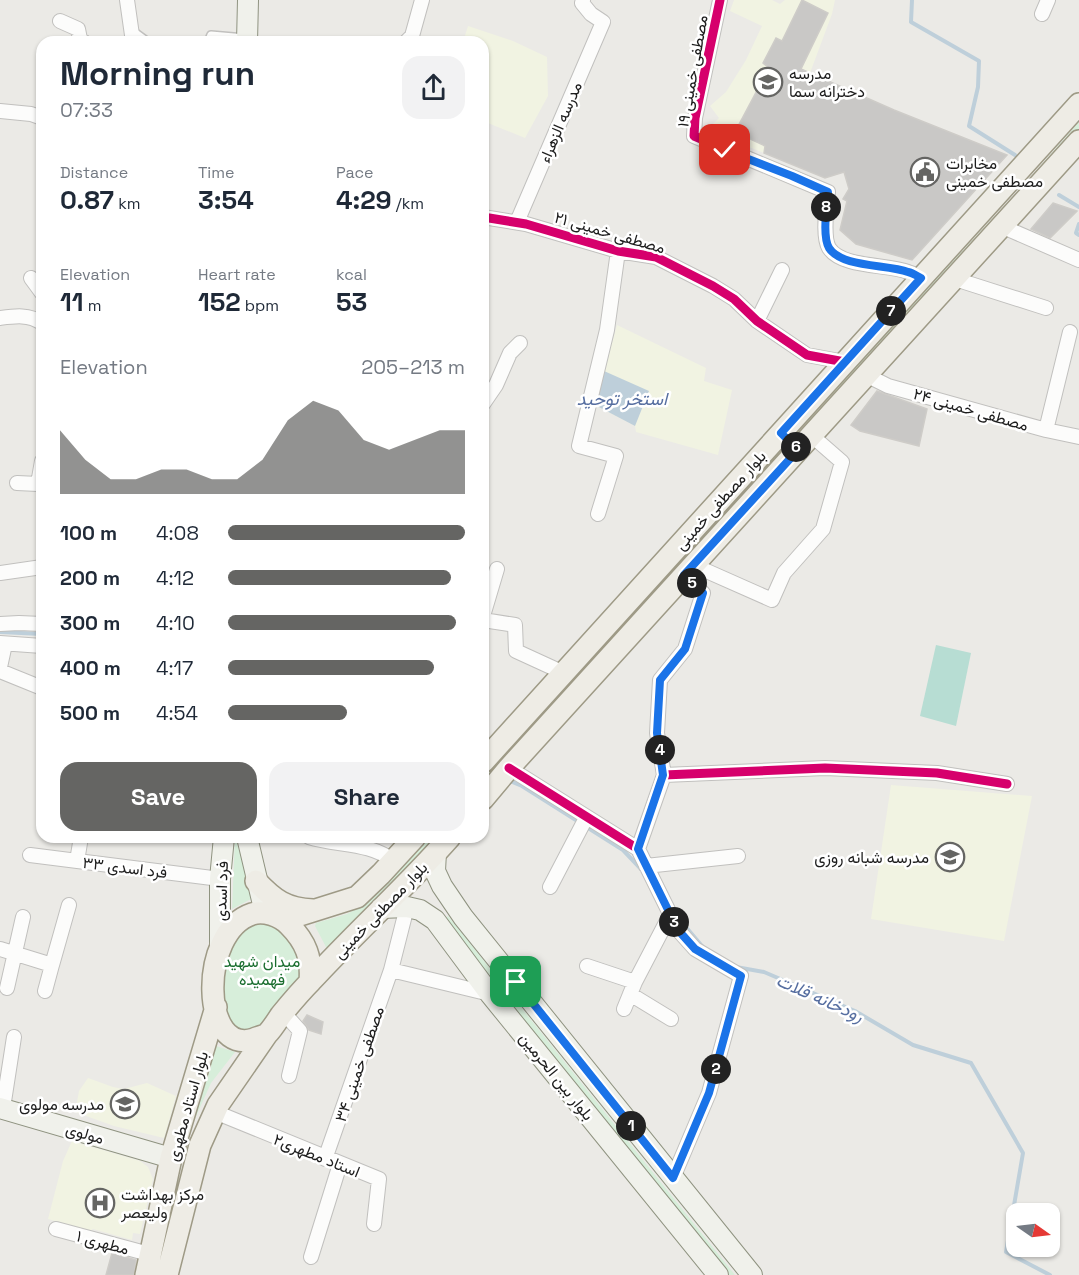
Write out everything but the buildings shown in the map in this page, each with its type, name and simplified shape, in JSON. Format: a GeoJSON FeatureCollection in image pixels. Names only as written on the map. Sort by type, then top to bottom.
{"type":"FeatureCollection","features":[{"type":"Feature","properties":{"kind":"main road"},"geometry":{"type":"LineString","coordinates":[[247,36],[248,0]]}},
{"type":"Feature","properties":{"kind":"main road","name":"بلوار مصطفی خمینی"},"geometry":{"type":"LineString","coordinates":[[489,754],[1079,104]]}},
{"type":"Feature","properties":{"kind":"main road","name":"بلوار مصطفی خمینی"},"geometry":{"type":"LineString","coordinates":[[489,792],[1078,142]]}},
{"type":"Feature","properties":{"kind":"main road"},"geometry":{"type":"LineString","coordinates":[[781,433],[805,442]]}},
{"type":"Feature","properties":{"kind":"main road","name":"فرد اسدی"},"geometry":{"type":"LineString","coordinates":[[220,946],[220,879],[223,843]]}},
{"type":"Feature","properties":{"kind":"main road","name":"فرد اسدی"},"geometry":{"type":"LineString","coordinates":[[248,843],[256,880],[275,917]]}},
{"type":"Feature","properties":{"kind":"main road","name":"بلوار مصطفی خمینی"},"geometry":{"type":"LineString","coordinates":[[275,917],[319,910],[357,897],[410,843]]}},
{"type":"Feature","properties":{"kind":"main road","name":"بلوار مصطفی خمینی"},"geometry":{"type":"LineString","coordinates":[[310,982],[443,845]]}},
{"type":"Feature","properties":{"kind":"main road","name":"بلوار بین الحرمین"},"geometry":{"type":"LineString","coordinates":[[443,845],[435,871],[453,903],[752,1275]]}},
{"type":"Feature","properties":{"kind":"main road"},"geometry":{"type":"LineString","coordinates":[[256,880],[271,897],[285,904],[298,909],[319,910]]}},
{"type":"Feature","properties":{"kind":"main road"},"geometry":{"type":"LineString","coordinates":[[435,920],[453,903]]}},
{"type":"Feature","properties":{"kind":"main road","name":"بلوار بین الحرمین"},"geometry":{"type":"LineString","coordinates":[[381,908],[406,907],[420,910],[435,920],[490,994],[718,1275]]}},
{"type":"Feature","properties":{"kind":"main road"},"geometry":{"type":"LineString","coordinates":[[258,913],[275,917],[301,937],[307,947],[311,965],[310,982],[267,1034],[251,1040],[235,1040],[223,1029],[213,994],[213,971],[220,946],[237,922],[258,913]]}},
{"type":"Feature","properties":{"kind":"main road","name":"بلوار استاد مطهری"},"geometry":{"type":"LineString","coordinates":[[146,1275],[171,1158],[216,1007]]}},
{"type":"Feature","properties":{"kind":"main road","name":"بلوار استاد مطهری"},"geometry":{"type":"LineString","coordinates":[[167,1275],[200,1145],[215,1112],[267,1034]]}},
{"type":"Feature","properties":{"kind":"main road","name":"مولوی"},"geometry":{"type":"LineString","coordinates":[[1,1108],[171,1158]]}},
{"type":"Feature","properties":{"kind":"street"},"geometry":{"type":"LineString","coordinates":[[127,0],[132,36]]}},
{"type":"Feature","properties":{"kind":"street"},"geometry":{"type":"LineString","coordinates":[[412,36],[422,0]]}},
{"type":"Feature","properties":{"kind":"street","name":"مدرسه الزهراء"},"geometry":{"type":"LineString","coordinates":[[517,222],[603,22],[591,14],[582,3],[583,0]]}},
{"type":"Feature","properties":{"kind":"street","name":"مصطفی خمینی ۱۹"},"geometry":{"type":"LineString","coordinates":[[720,0],[693,136],[828,192],[825,219],[829,247],[834,252],[851,262],[908,272],[921,278]]}},
{"type":"Feature","properties":{"kind":"street"},"geometry":{"type":"LineString","coordinates":[[1042,14],[1048,0]]}},
{"type":"Feature","properties":{"kind":"street"},"geometry":{"type":"LineString","coordinates":[[60,21],[78,29],[80,36]]}},
{"type":"Feature","properties":{"kind":"street"},"geometry":{"type":"LineString","coordinates":[[0,111],[36,116]]}},
{"type":"Feature","properties":{"kind":"street","name":"مصطفی خمینی ۲۱"},"geometry":{"type":"LineString","coordinates":[[489,219],[517,222],[618,251],[656,257],[714,286],[734,299],[757,321],[807,355],[845,362]]}},
{"type":"Feature","properties":{"kind":"street"},"geometry":{"type":"LineString","coordinates":[[1001,226],[1079,260]]}},
{"type":"Feature","properties":{"kind":"street"},"geometry":{"type":"LineString","coordinates":[[598,514],[616,456],[579,446],[607,330],[618,251]]}},
{"type":"Feature","properties":{"kind":"street"},"geometry":{"type":"LineString","coordinates":[[757,321],[782,270]]}},
{"type":"Feature","properties":{"kind":"street"},"geometry":{"type":"LineString","coordinates":[[31,278],[36,285]]}},
{"type":"Feature","properties":{"kind":"street"},"geometry":{"type":"LineString","coordinates":[[955,279],[1046,308]]}},
{"type":"Feature","properties":{"kind":"street"},"geometry":{"type":"LineString","coordinates":[[0,318],[19,316],[36,319]]}},
{"type":"Feature","properties":{"kind":"street"},"geometry":{"type":"LineString","coordinates":[[1046,430],[1070,332]]}},
{"type":"Feature","properties":{"kind":"street"},"geometry":{"type":"LineString","coordinates":[[489,395],[510,353],[520,343]]}},
{"type":"Feature","properties":{"kind":"street","name":"مصطفی خمینی ۲۴"},"geometry":{"type":"LineString","coordinates":[[866,375],[888,386],[1079,437]]}},
{"type":"Feature","properties":{"kind":"street"},"geometry":{"type":"LineString","coordinates":[[688,570],[772,600],[784,573],[824,529],[842,462],[805,442]]}},
{"type":"Feature","properties":{"kind":"street"},"geometry":{"type":"LineString","coordinates":[[17,483],[36,484]]}},
{"type":"Feature","properties":{"kind":"street"},"geometry":{"type":"LineString","coordinates":[[0,573],[36,568]]}},
{"type":"Feature","properties":{"kind":"street"},"geometry":{"type":"LineString","coordinates":[[489,595],[497,569]]}},
{"type":"Feature","properties":{"kind":"street"},"geometry":{"type":"LineString","coordinates":[[638,849],[663,775],[657,733],[660,680],[685,649],[703,593],[688,570]]}},
{"type":"Feature","properties":{"kind":"street"},"geometry":{"type":"LineString","coordinates":[[489,621],[515,625],[516,651],[564,673]]}},
{"type":"Feature","properties":{"kind":"street"},"geometry":{"type":"LineString","coordinates":[[0,624],[36,624]]}},
{"type":"Feature","properties":{"kind":"street"},"geometry":{"type":"LineString","coordinates":[[36,646],[3,644],[0,669],[36,685]]}},
{"type":"Feature","properties":{"kind":"street"},"geometry":{"type":"LineString","coordinates":[[509,768],[638,849],[678,930],[695,949],[741,976],[709,1093],[673,1178]]}},
{"type":"Feature","properties":{"kind":"street"},"geometry":{"type":"LineString","coordinates":[[663,775],[825,768],[938,773],[1007,784]]}},
{"type":"Feature","properties":{"kind":"street"},"geometry":{"type":"LineString","coordinates":[[550,887],[586,818]]}},
{"type":"Feature","properties":{"kind":"street"},"geometry":{"type":"LineString","coordinates":[[76,861],[80,843]]}},
{"type":"Feature","properties":{"kind":"street"},"geometry":{"type":"LineString","coordinates":[[329,843],[381,851],[394,861]]}},
{"type":"Feature","properties":{"kind":"street","name":"فرد اسدی ۳۳"},"geometry":{"type":"LineString","coordinates":[[30,855],[220,879]]}},
{"type":"Feature","properties":{"kind":"street"},"geometry":{"type":"LineString","coordinates":[[646,866],[738,856]]}},
{"type":"Feature","properties":{"kind":"street"},"geometry":{"type":"LineString","coordinates":[[45,991],[69,905]]}},
{"type":"Feature","properties":{"kind":"street","name":"مصطفی خمینی ۳۴"},"geometry":{"type":"LineString","coordinates":[[325,1159],[391,970],[406,907]]}},
{"type":"Feature","properties":{"kind":"street"},"geometry":{"type":"LineString","coordinates":[[624,1009],[632,988],[670,915]]}},
{"type":"Feature","properties":{"kind":"street"},"geometry":{"type":"LineString","coordinates":[[7,988],[23,917]]}},
{"type":"Feature","properties":{"kind":"street"},"geometry":{"type":"LineString","coordinates":[[0,949],[52,965]]}},
{"type":"Feature","properties":{"kind":"street"},"geometry":{"type":"LineString","coordinates":[[587,966],[632,988],[671,1019]]}},
{"type":"Feature","properties":{"kind":"street"},"geometry":{"type":"LineString","coordinates":[[391,970],[490,994]]}},
{"type":"Feature","properties":{"kind":"street"},"geometry":{"type":"LineString","coordinates":[[283,1012],[300,1031],[290,1076]]}},
{"type":"Feature","properties":{"kind":"street"},"geometry":{"type":"LineString","coordinates":[[1,1108],[14,1037]]}},
{"type":"Feature","properties":{"kind":"street","name":"استاد مطهری۲"},"geometry":{"type":"LineString","coordinates":[[215,1112],[325,1159],[379,1179],[374,1224]]}},
{"type":"Feature","properties":{"kind":"street"},"geometry":{"type":"LineString","coordinates":[[311,1257],[340,1164]]}},
{"type":"Feature","properties":{"kind":"street","name":"مطهری ۱"},"geometry":{"type":"LineString","coordinates":[[56,1229],[149,1254]]}},
{"type":"Feature","properties":{"kind":"shaded area","name":"مدرسه دخترانه سما"},"geometry":{"type":"Polygon","coordinates":[[[734,0],[772,0],[780,4],[785,0],[835,0],[810,73],[787,110],[770,126],[764,153],[707,130],[719,118],[710,106],[726,92],[746,60],[762,26],[730,11],[734,0]]]}},
{"type":"Feature","properties":{"kind":"shaded area"},"geometry":{"type":"Polygon","coordinates":[[[468,26],[513,41],[547,57],[548,96],[525,138],[489,123],[489,36],[465,36],[468,26]]]}},
{"type":"Feature","properties":{"kind":"shaded area"},"geometry":{"type":"Polygon","coordinates":[[[617,325],[706,368],[704,381],[732,390],[718,455],[636,432],[635,426],[595,405],[617,325]]]}},
{"type":"Feature","properties":{"kind":"shaded area"},"geometry":{"type":"Polygon","coordinates":[[[936,645],[971,653],[956,726],[920,716],[936,645]]]}},
{"type":"Feature","properties":{"kind":"shaded area","name":"مدرسه شبانه روزی"},"geometry":{"type":"Polygon","coordinates":[[[891,785],[1032,796],[1004,941],[871,919],[891,785]]]}},
{"type":"Feature","properties":{"kind":"shaded area","name":"مدرسه مولوی"},"geometry":{"type":"Polygon","coordinates":[[[88,1078],[124,1089],[147,1083],[176,1096],[164,1138],[114,1126],[75,1112],[79,1091],[88,1078]]]}},
{"type":"Feature","properties":{"kind":"shaded area","name":"مرکز بهداشت ولیعصر"},"geometry":{"type":"Polygon","coordinates":[[[72,1141],[140,1161],[148,1167],[153,1179],[140,1234],[133,1233],[132,1240],[48,1219],[63,1161],[72,1141]]]}},
{"type":"Feature","properties":{"kind":"green space"},"geometry":{"type":"Polygon","coordinates":[[[1079,122],[1079,133],[810,427],[804,421],[1021,188],[1079,122]]]}},
{"type":"Feature","properties":{"kind":"green space"},"geometry":{"type":"Polygon","coordinates":[[[778,453],[784,458],[489,779],[489,767],[778,453]]]}},
{"type":"Feature","properties":{"kind":"green space"},"geometry":{"type":"Polygon","coordinates":[[[235,843],[237,843],[253,898],[232,909],[235,843]]]}},
{"type":"Feature","properties":{"kind":"green space"},"geometry":{"type":"Polygon","coordinates":[[[420,843],[430,843],[332,949],[326,947],[315,926],[316,923],[347,914],[363,905],[420,843]]]}},
{"type":"Feature","properties":{"kind":"green space"},"geometry":{"type":"Polygon","coordinates":[[[448,916],[735,1275],[724,1275],[442,920],[448,916]]]}},
{"type":"Feature","properties":{"kind":"green space","name":"میدان شهید فهمیده"},"geometry":{"type":"Polygon","coordinates":[[[259,924],[280,931],[289,941],[302,960],[300,982],[256,1030],[242,1035],[228,1019],[224,1007],[223,974],[225,962],[238,934],[247,927],[259,924]]]}},
{"type":"Feature","properties":{"kind":"green space"},"geometry":{"type":"Polygon","coordinates":[[[216,1046],[235,1052],[211,1083],[184,1143],[216,1046]]]}},
{"type":"Feature","properties":{"kind":"water","name":"استخر توحید"},"geometry":{"type":"Polygon","coordinates":[[[604,371],[649,391],[635,426],[595,405],[604,371]]]}},
{"type":"Feature","properties":{"kind":"waterway"},"geometry":{"type":"LineString","coordinates":[[912,0],[911,22],[979,61],[978,87],[969,126],[1015,155]]}},
{"type":"Feature","properties":{"kind":"waterway"},"geometry":{"type":"LineString","coordinates":[[1059,195],[1079,207]]}},
{"type":"Feature","properties":{"kind":"waterway"},"geometry":{"type":"LineString","coordinates":[[1079,224],[1076,233],[1079,235]]}},
{"type":"Feature","properties":{"kind":"waterway","name":"رودخانه قلات"},"geometry":{"type":"LineString","coordinates":[[0,632],[36,634]]}},
{"type":"Feature","properties":{"kind":"waterway","name":"رودخانه قلات"},"geometry":{"type":"LineString","coordinates":[[508,780],[522,786],[579,822]]}},
{"type":"Feature","properties":{"kind":"waterway","name":"رودخانه قلات"},"geometry":{"type":"LineString","coordinates":[[585,826],[623,850],[641,869]]}},
{"type":"Feature","properties":{"kind":"waterway","name":"رودخانه قلات"},"geometry":{"type":"LineString","coordinates":[[680,920],[702,946]]}},
{"type":"Feature","properties":{"kind":"waterway","name":"رودخانه قلات"},"geometry":{"type":"LineString","coordinates":[[736,967],[764,972],[855,1011],[913,1045],[971,1063],[1023,1153],[1006,1252],[1050,1275]]}},
{"type":"Feature","properties":{"kind":"cycle path"},"geometry":{"type":"LineString","coordinates":[[720,0],[695,118],[694,136],[828,192],[826,236],[829,248],[835,254],[854,262],[899,269],[921,278]]}},
{"type":"Feature","properties":{"kind":"cycle path"},"geometry":{"type":"LineString","coordinates":[[489,218],[526,224],[618,251],[656,257],[734,299],[757,321],[807,355],[845,362]]}},
{"type":"Feature","properties":{"kind":"cycle path"},"geometry":{"type":"LineString","coordinates":[[509,768],[638,849],[678,930],[695,949],[741,976],[709,1093],[673,1178]]}},
{"type":"Feature","properties":{"kind":"cycle path"},"geometry":{"type":"LineString","coordinates":[[664,775],[825,768],[937,773],[1007,784]]}},
{"type":"Feature","properties":{"kind":"place","name":"مدرسه دخترانه سما"},"geometry":{"type":"Point","coordinates":[768,82]}},
{"type":"Feature","properties":{"kind":"place","name":"مخابرات مصطفی خمینی"},"geometry":{"type":"Point","coordinates":[925,172]}},
{"type":"Feature","properties":{"kind":"place","name":"مدرسه شبانه روزی"},"geometry":{"type":"Point","coordinates":[950,857]}},
{"type":"Feature","properties":{"kind":"place","name":"مدرسه مولوی"},"geometry":{"type":"Point","coordinates":[125,1104]}},
{"type":"Feature","properties":{"kind":"place","name":"مرکز بهداشت ولیعصر"},"geometry":{"type":"Point","coordinates":[100,1203]}},
{"type":"Feature","properties":{"kind":"route"},"geometry":{"type":"LineString","coordinates":[[516,982],[673,1178],[709,1093],[741,976],[695,949],[678,930],[638,849],[663,775],[657,733],[660,680],[685,649],[703,593],[684,575],[798,450],[781,433],[921,278],[908,272],[851,262],[834,252],[829,247],[825,219],[828,192],[725,150]]}}]}
